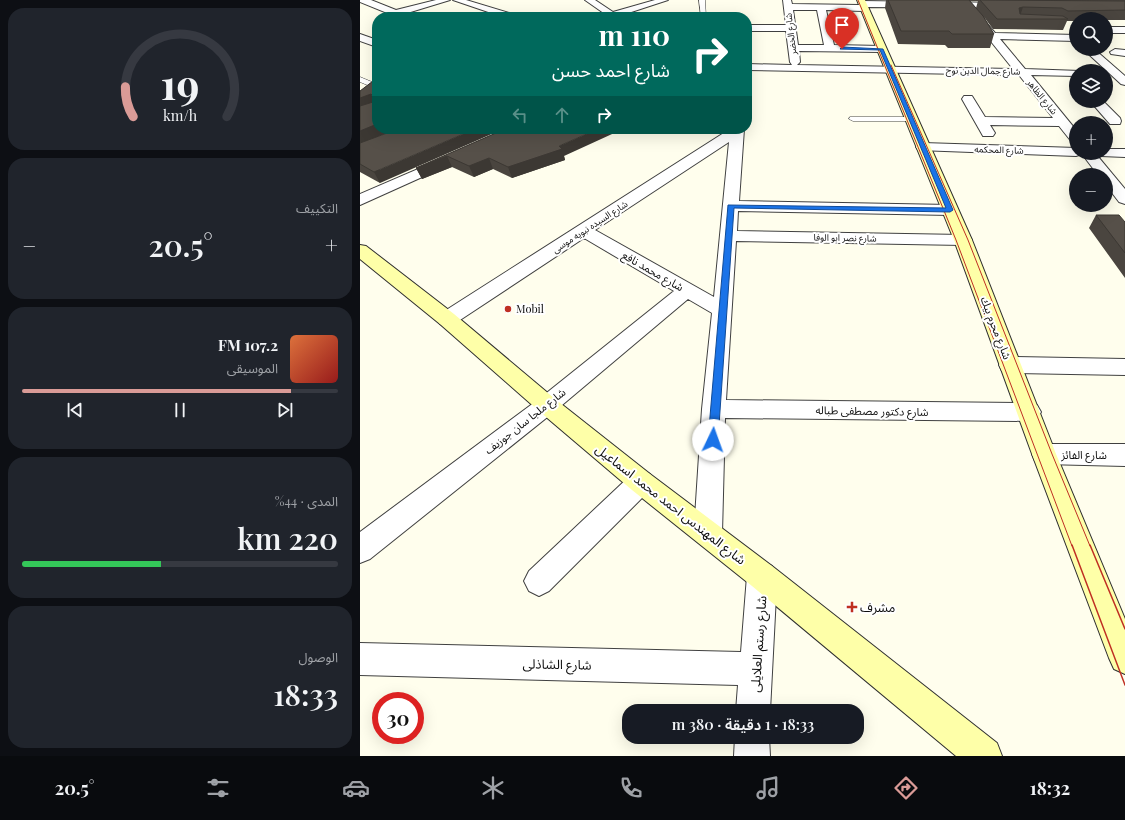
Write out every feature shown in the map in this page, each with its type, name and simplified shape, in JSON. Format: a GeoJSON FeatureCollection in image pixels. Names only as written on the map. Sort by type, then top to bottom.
{"type":"FeatureCollection","features":[{"type":"Feature","properties":{"kind":"main road","name":"شارع محرم بيك"},"geometry":{"type":"LineString","coordinates":[[862,4],[963,240],[1044,454],[1123,646]]}},
{"type":"Feature","properties":{"kind":"main road","name":"شارع المهندس احمد محمد اسماعيل"},"geometry":{"type":"LineString","coordinates":[[360,250],[447,319],[547,405],[641,482],[762,576],[984,756]]}},
{"type":"Feature","properties":{"kind":"street"},"geometry":{"type":"LineString","coordinates":[[363,0],[394,12]]}},
{"type":"Feature","properties":{"kind":"street"},"geometry":{"type":"LineString","coordinates":[[384,8],[446,0]]}},
{"type":"Feature","properties":{"kind":"street"},"geometry":{"type":"LineString","coordinates":[[457,0],[497,12]]}},
{"type":"Feature","properties":{"kind":"street"},"geometry":{"type":"LineString","coordinates":[[468,3],[490,0]]}},
{"type":"Feature","properties":{"kind":"street"},"geometry":{"type":"LineString","coordinates":[[588,0],[604,12]]}},
{"type":"Feature","properties":{"kind":"street"},"geometry":{"type":"LineString","coordinates":[[623,12],[664,0]]}},
{"type":"Feature","properties":{"kind":"street","name":"شارع الظاهر"},"geometry":{"type":"LineString","coordinates":[[964,3],[993,36],[1069,129]]}},
{"type":"Feature","properties":{"kind":"street"},"geometry":{"type":"LineString","coordinates":[[788,4],[1003,3],[1020,6]]}},
{"type":"Feature","properties":{"kind":"street"},"geometry":{"type":"LineString","coordinates":[[419,4],[432,12]]}},
{"type":"Feature","properties":{"kind":"street"},"geometry":{"type":"LineString","coordinates":[[399,12],[419,4]]}},
{"type":"Feature","properties":{"kind":"street","name":"شارع الخضر"},"geometry":{"type":"LineString","coordinates":[[788,4],[795,67]]}},
{"type":"Feature","properties":{"kind":"street"},"geometry":{"type":"LineString","coordinates":[[816,5],[830,48]]}},
{"type":"Feature","properties":{"kind":"street"},"geometry":{"type":"LineString","coordinates":[[482,12],[490,10]]}},
{"type":"Feature","properties":{"kind":"street"},"geometry":{"type":"LineString","coordinates":[[752,28],[790,28]]}},
{"type":"Feature","properties":{"kind":"street"},"geometry":{"type":"LineString","coordinates":[[1113,30],[1125,30]]}},
{"type":"Feature","properties":{"kind":"street"},"geometry":{"type":"LineString","coordinates":[[993,36],[1069,38]]}},
{"type":"Feature","properties":{"kind":"street"},"geometry":{"type":"LineString","coordinates":[[360,37],[372,42]]}},
{"type":"Feature","properties":{"kind":"street"},"geometry":{"type":"LineString","coordinates":[[360,47],[372,44]]}},
{"type":"Feature","properties":{"kind":"street"},"geometry":{"type":"LineString","coordinates":[[793,48],[881,49]]}},
{"type":"Feature","properties":{"kind":"street"},"geometry":{"type":"LineString","coordinates":[[1096,56],[1125,82]]}},
{"type":"Feature","properties":{"kind":"street","name":"شارع جمال الدين نوح"},"geometry":{"type":"LineString","coordinates":[[752,67],[1022,72],[1069,75]]}},
{"type":"Feature","properties":{"kind":"street"},"geometry":{"type":"LineString","coordinates":[[968,99],[998,150]]}},
{"type":"Feature","properties":{"kind":"street"},"geometry":{"type":"LineString","coordinates":[[1103,108],[1115,121]]}},
{"type":"Feature","properties":{"kind":"street"},"geometry":{"type":"LineString","coordinates":[[981,121],[1063,122]]}},
{"type":"Feature","properties":{"kind":"street","name":"شارع السيده نبويه موسى"},"geometry":{"type":"LineString","coordinates":[[447,319],[584,231],[728,134]]}},
{"type":"Feature","properties":{"kind":"street"},"geometry":{"type":"LineString","coordinates":[[708,533],[714,410],[730,206],[731,134]]}},
{"type":"Feature","properties":{"kind":"street","name":"شارع المحكمه"},"geometry":{"type":"LineString","coordinates":[[923,148],[1069,152]]}},
{"type":"Feature","properties":{"kind":"street"},"geometry":{"type":"LineString","coordinates":[[1113,153],[1125,153]]}},
{"type":"Feature","properties":{"kind":"street"},"geometry":{"type":"LineString","coordinates":[[360,200],[460,155]]}},
{"type":"Feature","properties":{"kind":"street"},"geometry":{"type":"LineString","coordinates":[[1094,160],[1100,168]]}},
{"type":"Feature","properties":{"kind":"street"},"geometry":{"type":"LineString","coordinates":[[1113,184],[1125,199]]}},
{"type":"Feature","properties":{"kind":"street"},"geometry":{"type":"LineString","coordinates":[[730,206],[950,210]]}},
{"type":"Feature","properties":{"kind":"street","name":"شارع محمد نافع"},"geometry":{"type":"LineString","coordinates":[[584,231],[722,310]]}},
{"type":"Feature","properties":{"kind":"street","name":"شارع نصر ابو الوفا"},"geometry":{"type":"LineString","coordinates":[[728,236],[963,240]]}},
{"type":"Feature","properties":{"kind":"street","name":"شارع ملجا سان جوزيف"},"geometry":{"type":"LineString","coordinates":[[360,549],[547,405],[687,290]]}},
{"type":"Feature","properties":{"kind":"street"},"geometry":{"type":"LineString","coordinates":[[1010,365],[1125,367]]}},
{"type":"Feature","properties":{"kind":"street","name":"شارع دكتور مصطفى طباله"},"geometry":{"type":"LineString","coordinates":[[714,410],[1029,412]]}},
{"type":"Feature","properties":{"kind":"street","name":"شارع الفائز"},"geometry":{"type":"LineString","coordinates":[[1044,454],[1125,455]]}},
{"type":"Feature","properties":{"kind":"street"},"geometry":{"type":"LineString","coordinates":[[539,581],[641,482]]}},
{"type":"Feature","properties":{"kind":"street","name":"شارع رستم العلايلى"},"geometry":{"type":"LineString","coordinates":[[753,704],[762,576]]}},
{"type":"Feature","properties":{"kind":"street","name":"شارع الشاذلى"},"geometry":{"type":"LineString","coordinates":[[360,659],[755,669]]}},
{"type":"Feature","properties":{"kind":"street"},"geometry":{"type":"LineString","coordinates":[[752,744],[752,756]]}},
{"type":"Feature","properties":{"kind":"lane"},"geometry":{"type":"LineString","coordinates":[[702,0],[704,12]]}},
{"type":"Feature","properties":{"kind":"lane"},"geometry":{"type":"LineString","coordinates":[[360,79],[372,85]]}},
{"type":"Feature","properties":{"kind":"lane"},"geometry":{"type":"LineString","coordinates":[[853,119],[911,120]]}},
{"type":"Feature","properties":{"kind":"building"},"geometry":{"type":"Polygon","coordinates":[[[888,0],[969,0],[983,16],[994,34],[952,34],[949,31],[901,31],[888,0]]]}},
{"type":"Feature","properties":{"kind":"building"},"geometry":{"type":"Polygon","coordinates":[[[980,0],[1125,1],[1125,10],[1068,11],[1062,8],[1023,7],[1019,8],[1020,14],[1063,16],[1068,19],[997,19],[980,0]]]}},
{"type":"Feature","properties":{"kind":"building"},"geometry":{"type":"Polygon","coordinates":[[[372,82],[372,95],[371,94],[360,98],[360,91],[372,82]]]}},
{"type":"Feature","properties":{"kind":"building"},"geometry":{"type":"Polygon","coordinates":[[[372,102],[372,126],[360,131],[360,106],[372,102]]]}},
{"type":"Feature","properties":{"kind":"building"},"geometry":{"type":"Polygon","coordinates":[[[384,134],[463,134],[374,172],[360,164],[360,143],[384,134]]]}},
{"type":"Feature","properties":{"kind":"building"},"geometry":{"type":"Polygon","coordinates":[[[494,134],[587,134],[559,146],[562,149],[508,167],[489,158],[469,166],[447,156],[416,168],[494,134]]]}},
{"type":"Feature","properties":{"kind":"building"},"geometry":{"type":"Polygon","coordinates":[[[1096,215],[1119,215],[1125,222],[1125,253],[1096,215]]]}},
{"type":"Feature","properties":{"kind":"tram line"},"geometry":{"type":"LineString","coordinates":[[858,0],[956,240],[1072,546]]}},
{"type":"Feature","properties":{"kind":"tram line"},"geometry":{"type":"LineString","coordinates":[[891,65],[968,240],[1052,454],[1090,546]]}},
{"type":"Feature","properties":{"kind":"tram line"},"geometry":{"type":"LineString","coordinates":[[1072,545],[1125,685]]}},
{"type":"Feature","properties":{"kind":"tram line"},"geometry":{"type":"LineString","coordinates":[[1090,545],[1125,629]]}},
{"type":"Feature","properties":{"kind":"place","name":"Mobil"},"geometry":{"type":"Point","coordinates":[508,309]}},
{"type":"Feature","properties":{"kind":"place","name":"مشرف"},"geometry":{"type":"Point","coordinates":[852,607]}},
{"type":"Feature","properties":{"kind":"route"},"geometry":{"type":"LineString","coordinates":[[713,440],[730,206],[950,210],[881,49],[842,49]]}}]}
